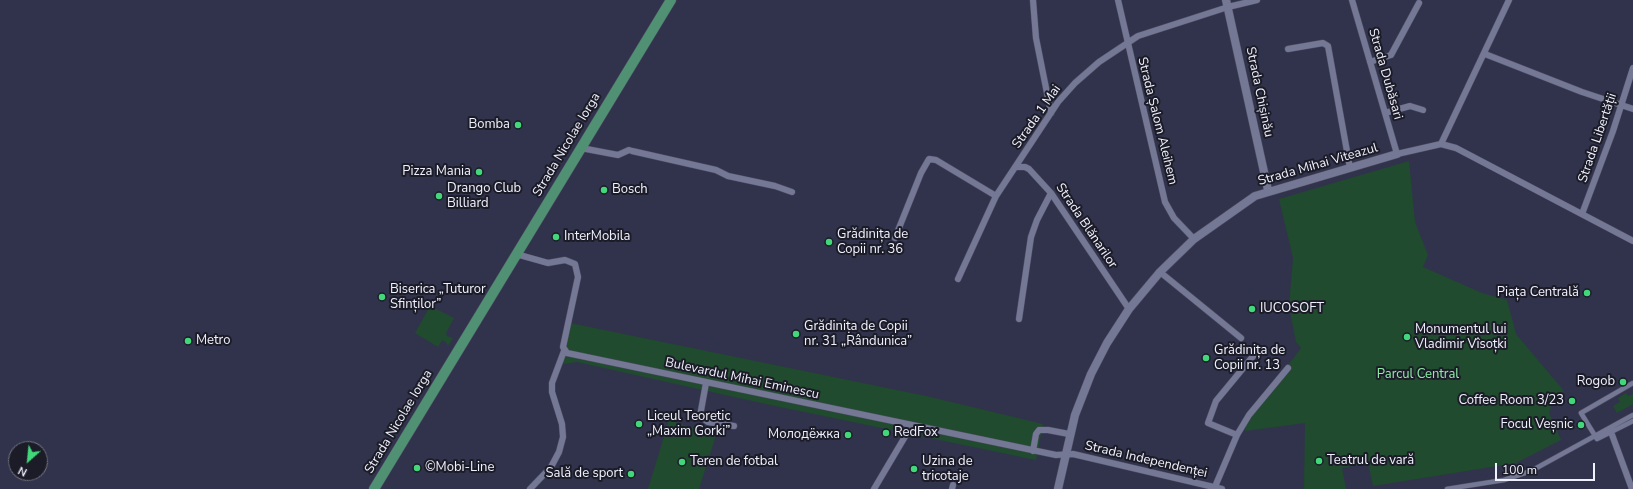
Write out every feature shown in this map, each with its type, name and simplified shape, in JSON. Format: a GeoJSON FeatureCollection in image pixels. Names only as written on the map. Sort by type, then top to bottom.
{"type":"FeatureCollection","features":[{"type":"Feature","properties":{"kind":"main road","name":"Strada Nicolae Iorga"},"geometry":{"type":"LineString","coordinates":[[374,489],[671,0]]}},
{"type":"Feature","properties":{"kind":"street"},"geometry":{"type":"LineString","coordinates":[[1033,0],[1036,38],[1051,113]]}},
{"type":"Feature","properties":{"kind":"street","name":"Strada Șalom Aleihem"},"geometry":{"type":"LineString","coordinates":[[1118,0],[1165,202],[1174,218],[1194,239]]}},
{"type":"Feature","properties":{"kind":"street","name":"Strada 1 Mai"},"geometry":{"type":"LineString","coordinates":[[958,279],[996,196],[1058,102],[1079,79],[1127,42],[1227,3],[1257,0]]}},
{"type":"Feature","properties":{"kind":"street","name":"Strada Dubăsari"},"geometry":{"type":"LineString","coordinates":[[1352,0],[1397,154]]}},
{"type":"Feature","properties":{"kind":"street"},"geometry":{"type":"LineString","coordinates":[[1509,0],[1485,54],[1441,144],[1456,148],[1633,241]]}},
{"type":"Feature","properties":{"kind":"street","name":"Strada Chișinău"},"geometry":{"type":"LineString","coordinates":[[1227,3],[1268,190]]}},
{"type":"Feature","properties":{"kind":"street"},"geometry":{"type":"LineString","coordinates":[[1370,62],[1391,55],[1419,3]]}},
{"type":"Feature","properties":{"kind":"street"},"geometry":{"type":"LineString","coordinates":[[1288,50],[1324,43],[1328,46],[1350,168]]}},
{"type":"Feature","properties":{"kind":"street"},"geometry":{"type":"LineString","coordinates":[[1485,54],[1633,109]]}},
{"type":"Feature","properties":{"kind":"street","name":"Strada Libertății"},"geometry":{"type":"LineString","coordinates":[[1582,214],[1622,105],[1633,68]]}},
{"type":"Feature","properties":{"kind":"street"},"geometry":{"type":"LineString","coordinates":[[1385,113],[1410,106],[1423,110]]}},
{"type":"Feature","properties":{"kind":"street","name":"Strada Mihai Viteazul"},"geometry":{"type":"LineString","coordinates":[[1058,489],[1069,434],[1082,395],[1107,343],[1129,309],[1160,272],[1194,239],[1242,203],[1268,190],[1397,154],[1441,144]]}},
{"type":"Feature","properties":{"kind":"street"},"geometry":{"type":"LineString","coordinates":[[581,148],[618,155],[628,150],[716,170],[728,176],[775,186],[792,192]]}},
{"type":"Feature","properties":{"kind":"street"},"geometry":{"type":"LineString","coordinates":[[895,238],[921,173],[926,163],[930,159],[936,160],[996,196]]}},
{"type":"Feature","properties":{"kind":"street","name":"Strada Blănarilor"},"geometry":{"type":"LineString","coordinates":[[1016,167],[1025,167],[1029,169],[1051,193],[1129,309]]}},
{"type":"Feature","properties":{"kind":"street"},"geometry":{"type":"LineString","coordinates":[[1019,319],[1031,237],[1037,220],[1051,193]]}},
{"type":"Feature","properties":{"kind":"street"},"geometry":{"type":"LineString","coordinates":[[516,254],[552,264],[565,260],[575,264],[578,277],[563,347],[564,351],[552,383],[552,392],[562,424],[563,437],[559,452],[551,467],[530,489]]}},
{"type":"Feature","properties":{"kind":"street"},"geometry":{"type":"LineString","coordinates":[[1160,272],[1241,338]]}},
{"type":"Feature","properties":{"kind":"street"},"geometry":{"type":"LineString","coordinates":[[1237,435],[1208,423],[1216,401],[1259,349]]}},
{"type":"Feature","properties":{"kind":"street","name":"Bulevardul Mihai Eminescu"},"geometry":{"type":"LineString","coordinates":[[564,351],[580,356],[706,383],[1056,455],[1065,454]]}},
{"type":"Feature","properties":{"kind":"street"},"geometry":{"type":"LineString","coordinates":[[1214,488],[1237,435],[1249,415],[1288,368]]}},
{"type":"Feature","properties":{"kind":"street"},"geometry":{"type":"LineString","coordinates":[[706,383],[700,416],[708,422],[734,426]]}},
{"type":"Feature","properties":{"kind":"street"},"geometry":{"type":"LineString","coordinates":[[1633,383],[1581,413],[1597,439],[1633,415]]}},
{"type":"Feature","properties":{"kind":"street"},"geometry":{"type":"LineString","coordinates":[[1610,430],[1633,421]]}},
{"type":"Feature","properties":{"kind":"street"},"geometry":{"type":"LineString","coordinates":[[874,489],[906,435],[916,426]]}},
{"type":"Feature","properties":{"kind":"street"},"geometry":{"type":"LineString","coordinates":[[1033,450],[1036,434],[1039,430],[1069,434]]}},
{"type":"Feature","properties":{"kind":"street"},"geometry":{"type":"LineString","coordinates":[[1610,430],[1632,489]]}},
{"type":"Feature","properties":{"kind":"street"},"geometry":{"type":"LineString","coordinates":[[1447,489],[1517,477],[1531,471],[1594,435]]}},
{"type":"Feature","properties":{"kind":"street","name":"Strada Independenței"},"geometry":{"type":"LineString","coordinates":[[1065,454],[1222,489]]}},
{"type":"Feature","properties":{"kind":"green space","name":"Parcul Central"},"geometry":{"type":"Polygon","coordinates":[[[1409,161],[1415,222],[1428,255],[1423,267],[1482,293],[1507,300],[1516,334],[1564,391],[1553,400],[1549,413],[1561,440],[1516,463],[1373,486],[1368,463],[1342,468],[1346,489],[1304,489],[1305,423],[1245,431],[1247,420],[1301,348],[1296,342],[1289,306],[1293,258],[1279,199],[1409,161]]]}},
{"type":"Feature","properties":{"kind":"green space"},"geometry":{"type":"Polygon","coordinates":[[[430,306],[454,318],[446,333],[447,336],[453,338],[448,346],[446,342],[442,340],[438,347],[415,333],[430,306]]]}},
{"type":"Feature","properties":{"kind":"green space"},"geometry":{"type":"Polygon","coordinates":[[[570,323],[926,396],[1043,424],[1036,460],[766,404],[577,362],[563,364],[570,323]]]}},
{"type":"Feature","properties":{"kind":"green space"},"geometry":{"type":"Polygon","coordinates":[[[1626,393],[1628,396],[1633,394],[1633,404],[1617,413],[1613,406],[1620,402],[1618,398],[1626,393]]]}},
{"type":"Feature","properties":{"kind":"green space","name":"Teren de fotbal"},"geometry":{"type":"Polygon","coordinates":[[[669,420],[716,435],[699,489],[648,489],[669,420]]]}},
{"type":"Feature","properties":{"kind":"place","name":"Bomba"},"geometry":{"type":"Point","coordinates":[518,125]}},
{"type":"Feature","properties":{"kind":"place","name":"Pizza Mania"},"geometry":{"type":"Point","coordinates":[479,172]}},
{"type":"Feature","properties":{"kind":"place","name":"Bosch"},"geometry":{"type":"Point","coordinates":[604,190]}},
{"type":"Feature","properties":{"kind":"place","name":"Drango Club Billiard"},"geometry":{"type":"Point","coordinates":[439,196]}},
{"type":"Feature","properties":{"kind":"place","name":"InterMobila"},"geometry":{"type":"Point","coordinates":[556,237]}},
{"type":"Feature","properties":{"kind":"place","name":"Grădinița de Copii nr. 36"},"geometry":{"type":"Point","coordinates":[829,242]}},
{"type":"Feature","properties":{"kind":"place","name":"Piața Centrală"},"geometry":{"type":"Point","coordinates":[1587,293]}},
{"type":"Feature","properties":{"kind":"place","name":"Biserica „Tuturor Sfinților”"},"geometry":{"type":"Point","coordinates":[382,297]}},
{"type":"Feature","properties":{"kind":"place","name":"IUCOSOFT"},"geometry":{"type":"Point","coordinates":[1252,309]}},
{"type":"Feature","properties":{"kind":"place","name":"Grădinița de Copii nr. 31 „Rândunica”"},"geometry":{"type":"Point","coordinates":[796,334]}},
{"type":"Feature","properties":{"kind":"place","name":"Monumentul lui Vladimir Vîsoțki"},"geometry":{"type":"Point","coordinates":[1407,337]}},
{"type":"Feature","properties":{"kind":"place","name":"Metro"},"geometry":{"type":"Point","coordinates":[188,341]}},
{"type":"Feature","properties":{"kind":"place","name":"Grădinița de Copii nr. 13"},"geometry":{"type":"Point","coordinates":[1206,358]}},
{"type":"Feature","properties":{"kind":"place","name":"Rogob"},"geometry":{"type":"Point","coordinates":[1623,382]}},
{"type":"Feature","properties":{"kind":"place","name":"Coffee Room 3/23"},"geometry":{"type":"Point","coordinates":[1572,401]}},
{"type":"Feature","properties":{"kind":"place","name":"Liceul Teoretic „Maxim Gorki”"},"geometry":{"type":"Point","coordinates":[639,424]}},
{"type":"Feature","properties":{"kind":"place","name":"Focul Veșnic"},"geometry":{"type":"Point","coordinates":[1581,425]}},
{"type":"Feature","properties":{"kind":"place","name":"RedFox"},"geometry":{"type":"Point","coordinates":[886,433]}},
{"type":"Feature","properties":{"kind":"place","name":"Молодёжка"},"geometry":{"type":"Point","coordinates":[848,435]}},
{"type":"Feature","properties":{"kind":"place","name":"Teatrul de vară"},"geometry":{"type":"Point","coordinates":[1319,461]}},
{"type":"Feature","properties":{"kind":"place","name":"Teren de fotbal"},"geometry":{"type":"Point","coordinates":[682,462]}},
{"type":"Feature","properties":{"kind":"place","name":"©Mobi-Line"},"geometry":{"type":"Point","coordinates":[417,468]}},
{"type":"Feature","properties":{"kind":"place","name":"Uzina de tricotaje"},"geometry":{"type":"Point","coordinates":[914,469]}},
{"type":"Feature","properties":{"kind":"place","name":"Sală de sport"},"geometry":{"type":"Point","coordinates":[631,474]}}]}
